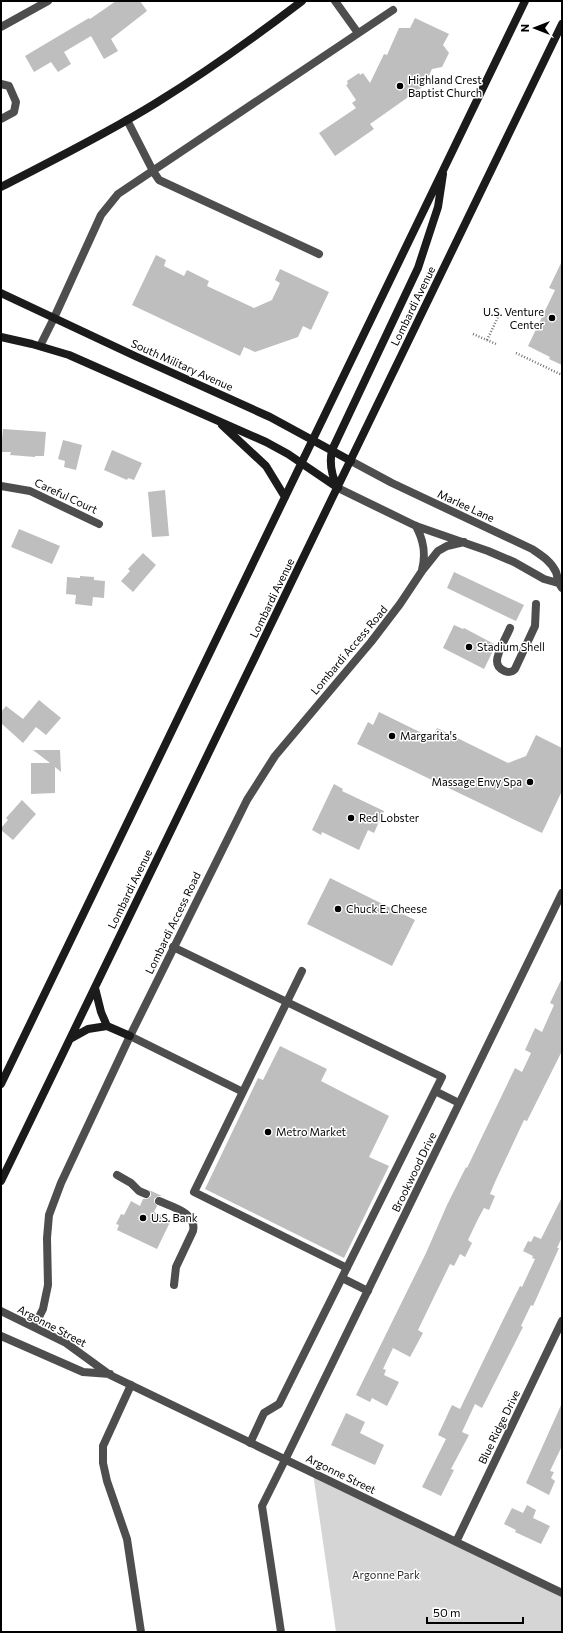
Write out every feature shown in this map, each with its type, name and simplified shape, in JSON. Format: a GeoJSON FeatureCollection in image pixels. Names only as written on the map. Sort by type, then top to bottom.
{"type":"FeatureCollection","features":[{"type":"Feature","properties":{"kind":"main road"},"geometry":{"type":"LineString","coordinates":[[1,187],[127,120],[183,86],[260,33],[302,1]]}},
{"type":"Feature","properties":{"kind":"main road"},"geometry":{"type":"LineString","coordinates":[[1,1084],[525,1]]}},
{"type":"Feature","properties":{"kind":"main road","name":"Lombardi Avenue"},"geometry":{"type":"LineString","coordinates":[[1,1181],[351,462],[562,24]]}},
{"type":"Feature","properties":{"kind":"main road"},"geometry":{"type":"LineString","coordinates":[[338,488],[331,471],[330,459],[332,450],[418,268],[438,206],[444,167]]}},
{"type":"Feature","properties":{"kind":"main road","name":"South Military Avenue"},"geometry":{"type":"LineString","coordinates":[[1,293],[270,417],[332,450],[351,462]]}},
{"type":"Feature","properties":{"kind":"main road"},"geometry":{"type":"LineString","coordinates":[[1,337],[40,346],[94,365],[266,442],[302,463],[338,488]]}},
{"type":"Feature","properties":{"kind":"main road"},"geometry":{"type":"LineString","coordinates":[[219,422],[242,446],[266,466],[285,497]]}},
{"type":"Feature","properties":{"kind":"main road"},"geometry":{"type":"LineString","coordinates":[[95,988],[100,1012],[107,1026]]}},
{"type":"Feature","properties":{"kind":"main road"},"geometry":{"type":"LineString","coordinates":[[69,1040],[88,1029],[107,1026],[130,1036]]}},
{"type":"Feature","properties":{"kind":"street"},"geometry":{"type":"LineString","coordinates":[[1,27],[48,1]]}},
{"type":"Feature","properties":{"kind":"street"},"geometry":{"type":"LineString","coordinates":[[335,1],[358,33]]}},
{"type":"Feature","properties":{"kind":"street"},"geometry":{"type":"LineString","coordinates":[[40,346],[101,215],[118,194],[393,10]]}},
{"type":"Feature","properties":{"kind":"street"},"geometry":{"type":"LineString","coordinates":[[1,84],[9,86],[16,106],[14,112],[1,119]]}},
{"type":"Feature","properties":{"kind":"street"},"geometry":{"type":"LineString","coordinates":[[127,120],[159,180],[318,254]]}},
{"type":"Feature","properties":{"kind":"street","name":"Marlee Lane"},"geometry":{"type":"LineString","coordinates":[[351,462],[399,487],[532,549],[551,564],[561,583]]}},
{"type":"Feature","properties":{"kind":"street","name":"Careful Court"},"geometry":{"type":"LineString","coordinates":[[1,486],[30,490],[99,524]]}},
{"type":"Feature","properties":{"kind":"street","name":"Marlee Lane"},"geometry":{"type":"LineString","coordinates":[[338,488],[416,526],[464,542],[514,562],[544,578],[561,583]]}},
{"type":"Feature","properties":{"kind":"street","name":"Lombardi Access Road"},"geometry":{"type":"LineString","coordinates":[[416,526],[424,548],[422,571]]}},
{"type":"Feature","properties":{"kind":"street","name":"Lombardi Access Road"},"geometry":{"type":"LineString","coordinates":[[34,1328],[43,1309],[48,1285],[47,1238],[49,1216],[61,1183],[130,1036],[229,834],[264,772],[302,723],[384,626],[422,571],[438,551],[444,547],[464,542]]}},
{"type":"Feature","properties":{"kind":"street"},"geometry":{"type":"LineString","coordinates":[[510,628],[497,659],[501,668],[512,672],[515,669],[535,626],[536,604]]}},
{"type":"Feature","properties":{"kind":"street","name":"Brookwood Drive"},"geometry":{"type":"LineString","coordinates":[[281,1632],[262,1506],[562,893]]}},
{"type":"Feature","properties":{"kind":"street"},"geometry":{"type":"LineString","coordinates":[[173,947],[442,1077],[279,1404],[264,1413],[250,1443]]}},
{"type":"Feature","properties":{"kind":"street"},"geometry":{"type":"LineString","coordinates":[[302,971],[194,1192],[347,1268]]}},
{"type":"Feature","properties":{"kind":"street"},"geometry":{"type":"LineString","coordinates":[[130,1036],[243,1092]]}},
{"type":"Feature","properties":{"kind":"street"},"geometry":{"type":"LineString","coordinates":[[435,1091],[459,1103]]}},
{"type":"Feature","properties":{"kind":"street"},"geometry":{"type":"LineString","coordinates":[[116,1175],[132,1183],[139,1191],[146,1194]]}},
{"type":"Feature","properties":{"kind":"street"},"geometry":{"type":"LineString","coordinates":[[159,1201],[189,1215],[193,1220],[194,1225],[193,1231],[176,1267],[174,1284]]}},
{"type":"Feature","properties":{"kind":"street"},"geometry":{"type":"LineString","coordinates":[[342,1278],[368,1291]]}},
{"type":"Feature","properties":{"kind":"street","name":"Argonne Street"},"geometry":{"type":"LineString","coordinates":[[1,1312],[66,1343],[110,1374],[562,1593]]}},
{"type":"Feature","properties":{"kind":"street","name":"Blue Ridge Drive"},"geometry":{"type":"LineString","coordinates":[[456,1542],[562,1321]]}},
{"type":"Feature","properties":{"kind":"street","name":"Argonne Street"},"geometry":{"type":"LineString","coordinates":[[1,1336],[83,1372],[110,1374]]}},
{"type":"Feature","properties":{"kind":"street"},"geometry":{"type":"LineString","coordinates":[[132,1385],[103,1446],[103,1462],[107,1481],[127,1539],[140,1632]]}},
{"type":"Feature","properties":{"kind":"path"},"geometry":{"type":"LineString","coordinates":[[486,340],[499,315]]}},
{"type":"Feature","properties":{"kind":"path"},"geometry":{"type":"LineString","coordinates":[[474,334],[496,344]]}},
{"type":"Feature","properties":{"kind":"path"},"geometry":{"type":"LineString","coordinates":[[516,353],[562,375]]}},
{"type":"Feature","properties":{"kind":"green space","name":"Argonne Park"},"geometry":{"type":"Polygon","coordinates":[[[313,1473],[562,1597],[562,1632],[336,1632],[313,1473]]]}},
{"type":"Feature","properties":{"kind":"building"},"geometry":{"type":"Polygon","coordinates":[[[116,1],[140,1],[147,11],[111,39],[118,51],[104,59],[91,36],[64,52],[71,64],[58,72],[51,62],[34,72],[25,56],[89,18],[90,19],[116,1]]]}},
{"type":"Feature","properties":{"kind":"building","name":"Highland Crest Baptist Church"},"geometry":{"type":"Polygon","coordinates":[[[415,18],[449,34],[443,45],[449,53],[442,67],[432,69],[424,86],[370,124],[374,129],[335,156],[319,133],[356,108],[352,103],[356,100],[346,85],[348,84],[347,81],[359,73],[360,75],[363,73],[370,83],[384,54],[387,55],[399,28],[410,28],[415,18]]]}},
{"type":"Feature","properties":{"kind":"building"},"geometry":{"type":"Polygon","coordinates":[[[156,255],[166,260],[164,266],[184,276],[187,270],[209,281],[207,286],[254,308],[272,300],[280,283],[275,280],[280,269],[329,292],[311,330],[303,326],[298,337],[255,352],[244,347],[240,356],[132,305],[156,255]]]}},
{"type":"Feature","properties":{"kind":"building","name":"U.S. Venture Center"},"geometry":{"type":"Polygon","coordinates":[[[562,261],[562,365],[528,346],[555,290],[549,288],[562,261]]]}},
{"type":"Feature","properties":{"kind":"building"},"geometry":{"type":"Polygon","coordinates":[[[3,429],[46,432],[44,456],[35,457],[10,455],[11,452],[1,452],[3,429]]]}},
{"type":"Feature","properties":{"kind":"building"},"geometry":{"type":"Polygon","coordinates":[[[63,440],[82,445],[76,470],[64,467],[65,461],[58,459],[63,440]]]}},
{"type":"Feature","properties":{"kind":"building"},"geometry":{"type":"Polygon","coordinates":[[[112,450],[142,463],[134,480],[128,478],[127,480],[104,470],[112,450]]]}},
{"type":"Feature","properties":{"kind":"building"},"geometry":{"type":"Polygon","coordinates":[[[165,490],[169,536],[152,537],[148,492],[165,490]]]}},
{"type":"Feature","properties":{"kind":"building"},"geometry":{"type":"Polygon","coordinates":[[[19,529],[60,546],[52,564],[11,547],[19,529]]]}},
{"type":"Feature","properties":{"kind":"building"},"geometry":{"type":"Polygon","coordinates":[[[143,553],[156,565],[133,592],[121,581],[130,571],[128,569],[143,553]]]}},
{"type":"Feature","properties":{"kind":"building"},"geometry":{"type":"Polygon","coordinates":[[[454,572],[524,605],[516,621],[447,588],[454,572]]]}},
{"type":"Feature","properties":{"kind":"building"},"geometry":{"type":"Polygon","coordinates":[[[80,576],[94,577],[94,580],[105,581],[104,598],[93,597],[92,606],[75,604],[76,595],[66,594],[67,577],[80,578],[80,576]]]}},
{"type":"Feature","properties":{"kind":"building","name":"Stadium Shell"},"geometry":{"type":"Polygon","coordinates":[[[454,625],[463,629],[464,628],[496,645],[484,669],[443,648],[454,625]]]}},
{"type":"Feature","properties":{"kind":"building"},"geometry":{"type":"Polygon","coordinates":[[[39,700],[61,718],[46,735],[36,727],[23,743],[1,723],[1,712],[6,706],[23,719],[39,700]]]}},
{"type":"Feature","properties":{"kind":"building"},"geometry":{"type":"Polygon","coordinates":[[[379,712],[432,738],[437,728],[508,763],[526,756],[536,735],[562,748],[562,791],[542,833],[357,744],[368,722],[373,725],[379,712]]]}},
{"type":"Feature","properties":{"kind":"building"},"geometry":{"type":"Polygon","coordinates":[[[33,750],[60,750],[61,772],[55,767],[55,793],[31,794],[31,763],[50,763],[33,750]]]}},
{"type":"Feature","properties":{"kind":"building"},"geometry":{"type":"Polygon","coordinates":[[[334,784],[343,789],[342,791],[384,811],[374,833],[368,830],[359,850],[322,832],[321,835],[312,830],[334,784]]]}},
{"type":"Feature","properties":{"kind":"building"},"geometry":{"type":"Polygon","coordinates":[[[22,800],[36,814],[13,840],[1,830],[1,828],[8,820],[6,818],[22,800]]]}},
{"type":"Feature","properties":{"kind":"building"},"geometry":{"type":"Polygon","coordinates":[[[330,878],[415,920],[392,966],[307,924],[330,878]]]}},
{"type":"Feature","properties":{"kind":"building"},"geometry":{"type":"Polygon","coordinates":[[[562,978],[562,1051],[527,1121],[524,1120],[490,1194],[495,1196],[489,1210],[484,1208],[468,1240],[472,1243],[465,1257],[460,1254],[454,1266],[450,1264],[418,1330],[423,1333],[410,1357],[393,1348],[383,1369],[386,1370],[384,1375],[399,1382],[387,1406],[372,1398],[370,1402],[356,1395],[426,1253],[447,1205],[466,1167],[467,1168],[515,1068],[522,1072],[531,1053],[525,1050],[535,1028],[542,1032],[554,1005],[550,1003],[562,978]]]}},
{"type":"Feature","properties":{"kind":"building"},"geometry":{"type":"Polygon","coordinates":[[[280,1046],[327,1069],[321,1081],[389,1116],[369,1157],[389,1166],[344,1258],[205,1189],[258,1078],[263,1080],[280,1046]]]}},
{"type":"Feature","properties":{"kind":"building","name":"U.S. Bank"},"geometry":{"type":"Polygon","coordinates":[[[149,1190],[162,1196],[158,1196],[154,1199],[157,1206],[154,1212],[171,1220],[157,1249],[117,1230],[119,1225],[116,1224],[121,1214],[124,1215],[131,1201],[140,1206],[143,1199],[147,1199],[151,1196],[149,1190]]]}},
{"type":"Feature","properties":{"kind":"building"},"geometry":{"type":"Polygon","coordinates":[[[562,1197],[562,1237],[557,1248],[559,1248],[533,1306],[531,1305],[521,1326],[523,1327],[482,1408],[475,1404],[462,1432],[469,1435],[451,1469],[454,1470],[441,1496],[422,1487],[446,1439],[438,1435],[452,1405],[460,1409],[520,1286],[522,1287],[535,1259],[532,1258],[533,1256],[523,1251],[528,1241],[531,1242],[534,1236],[541,1239],[562,1197]]]}},
{"type":"Feature","properties":{"kind":"building"},"geometry":{"type":"Polygon","coordinates":[[[562,1403],[562,1446],[550,1471],[554,1472],[551,1478],[555,1481],[549,1495],[526,1483],[562,1403]]]}},
{"type":"Feature","properties":{"kind":"building"},"geometry":{"type":"Polygon","coordinates":[[[346,1413],[365,1422],[360,1433],[384,1445],[375,1465],[331,1445],[346,1413]]]}},
{"type":"Feature","properties":{"kind":"building"},"geometry":{"type":"Polygon","coordinates":[[[527,1505],[536,1510],[533,1518],[550,1526],[541,1544],[515,1532],[516,1530],[504,1524],[512,1508],[523,1513],[527,1505]]]}},
{"type":"Feature","properties":{"kind":"place","name":"Highland Crest Baptist Church"},"geometry":{"type":"Point","coordinates":[400,86]}},
{"type":"Feature","properties":{"kind":"place","name":"U.S. Venture Center"},"geometry":{"type":"Point","coordinates":[552,318]}},
{"type":"Feature","properties":{"kind":"place","name":"Stadium Shell"},"geometry":{"type":"Point","coordinates":[469,647]}},
{"type":"Feature","properties":{"kind":"place","name":"Margarita's"},"geometry":{"type":"Point","coordinates":[392,736]}},
{"type":"Feature","properties":{"kind":"place","name":"Massage Envy Spa"},"geometry":{"type":"Point","coordinates":[530,782]}},
{"type":"Feature","properties":{"kind":"place","name":"Red Lobster"},"geometry":{"type":"Point","coordinates":[351,818]}},
{"type":"Feature","properties":{"kind":"place","name":"Chuck E. Cheese"},"geometry":{"type":"Point","coordinates":[338,909]}},
{"type":"Feature","properties":{"kind":"place","name":"Metro Market"},"geometry":{"type":"Point","coordinates":[268,1132]}},
{"type":"Feature","properties":{"kind":"place","name":"U.S. Bank"},"geometry":{"type":"Point","coordinates":[143,1218]}}]}
